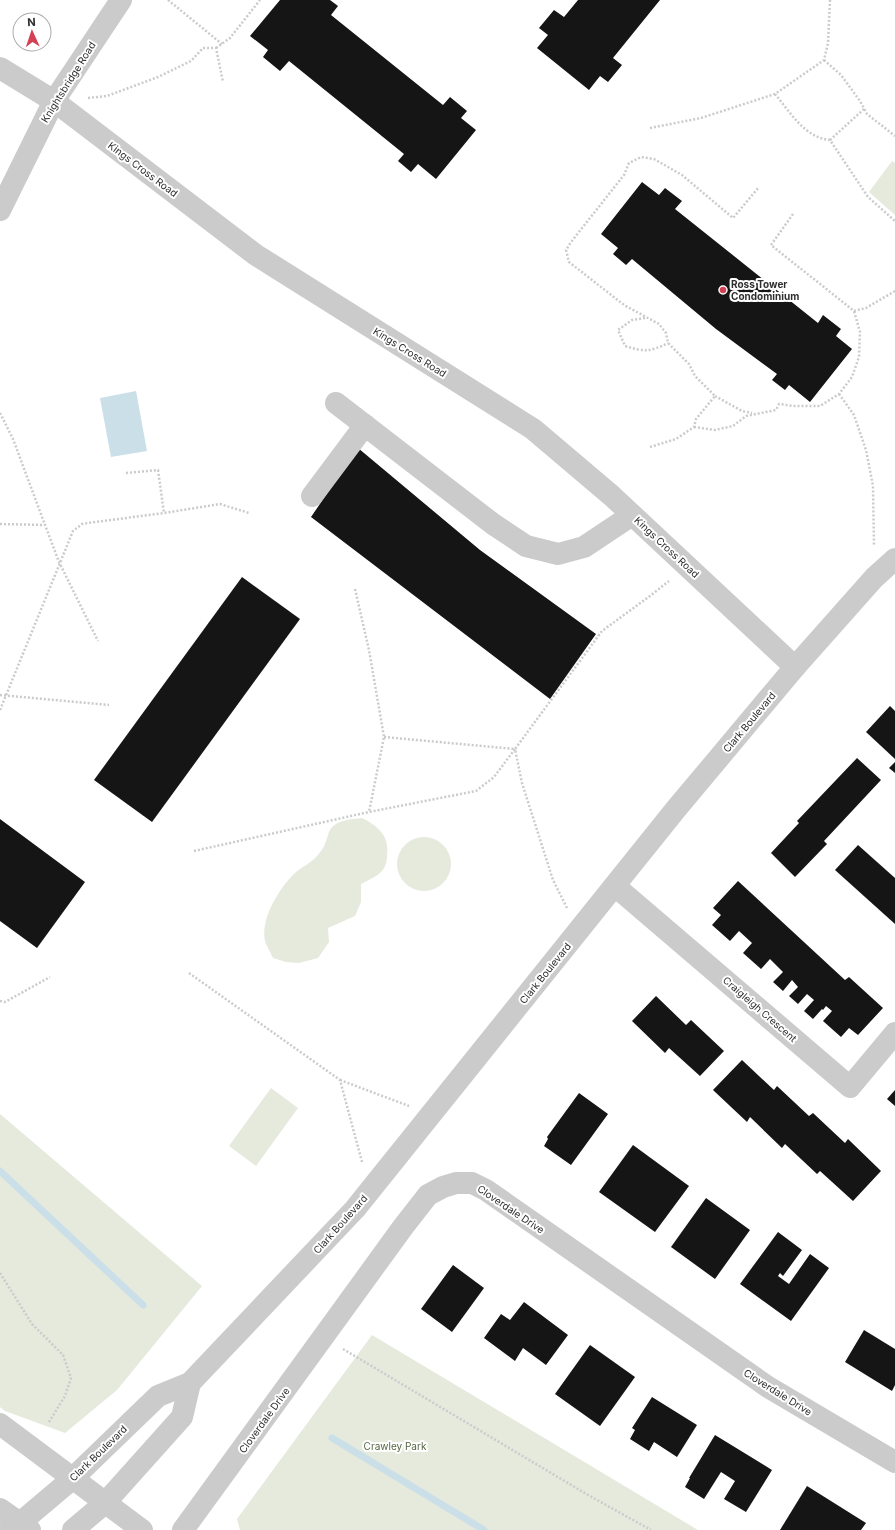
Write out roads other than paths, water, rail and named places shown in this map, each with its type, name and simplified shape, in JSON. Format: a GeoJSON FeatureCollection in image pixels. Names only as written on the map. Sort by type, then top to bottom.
{"type":"FeatureCollection","features":[{"type":"Feature","properties":{"kind":"street","name":"Knightsbridge Road"},"geometry":{"type":"LineString","coordinates":[[0,210],[54,102],[120,0]]}},
{"type":"Feature","properties":{"kind":"street","name":"Kings Cross Road"},"geometry":{"type":"LineString","coordinates":[[0,68],[54,102],[256,255],[533,429],[594,479],[796,667]]}},
{"type":"Feature","properties":{"kind":"street"},"geometry":{"type":"LineString","coordinates":[[336,403],[493,524],[526,546],[558,554],[584,547],[632,515]]}},
{"type":"Feature","properties":{"kind":"street"},"geometry":{"type":"LineString","coordinates":[[312,496],[365,425]]}},
{"type":"Feature","properties":{"kind":"street","name":"Clark Boulevard"},"geometry":{"type":"LineString","coordinates":[[20,1528],[158,1396],[190,1383],[355,1209],[616,886],[676,809],[796,667],[874,578],[895,560]]}},
{"type":"Feature","properties":{"kind":"street","name":"Craigleigh Crescent"},"geometry":{"type":"LineString","coordinates":[[616,886],[850,1087],[895,1033]]}},
{"type":"Feature","properties":{"kind":"street","name":"Cloverdale Drive"},"geometry":{"type":"LineString","coordinates":[[183,1530],[403,1227],[428,1196],[443,1187],[456,1183],[472,1183],[486,1190],[768,1387],[895,1462]]}},
{"type":"Feature","properties":{"kind":"street"},"geometry":{"type":"LineString","coordinates":[[74,1530],[105,1503],[182,1417],[190,1383]]}},
{"type":"Feature","properties":{"kind":"street"},"geometry":{"type":"LineString","coordinates":[[0,1424],[142,1530]]}},
{"type":"Feature","properties":{"kind":"street"},"geometry":{"type":"LineString","coordinates":[[0,1509],[20,1528]]}},
{"type":"Feature","properties":{"kind":"water"},"geometry":{"type":"Polygon","coordinates":[[[136,391],[147,451],[111,457],[100,398],[136,391]]]}},
{"type":"Feature","properties":{"kind":"waterway"},"geometry":{"type":"LineString","coordinates":[[0,1171],[143,1305]]}},
{"type":"Feature","properties":{"kind":"waterway"},"geometry":{"type":"LineString","coordinates":[[332,1438],[484,1530]]}},
{"type":"Feature","properties":{"kind":"place","name":"Ross Tower Condominium"},"geometry":{"type":"Point","coordinates":[723,290]}},
{"type":"Feature","properties":{"kind":"park label","name":"Crawley Park"},"geometry":{"type":"Point","coordinates":[395,1446]}}]}
